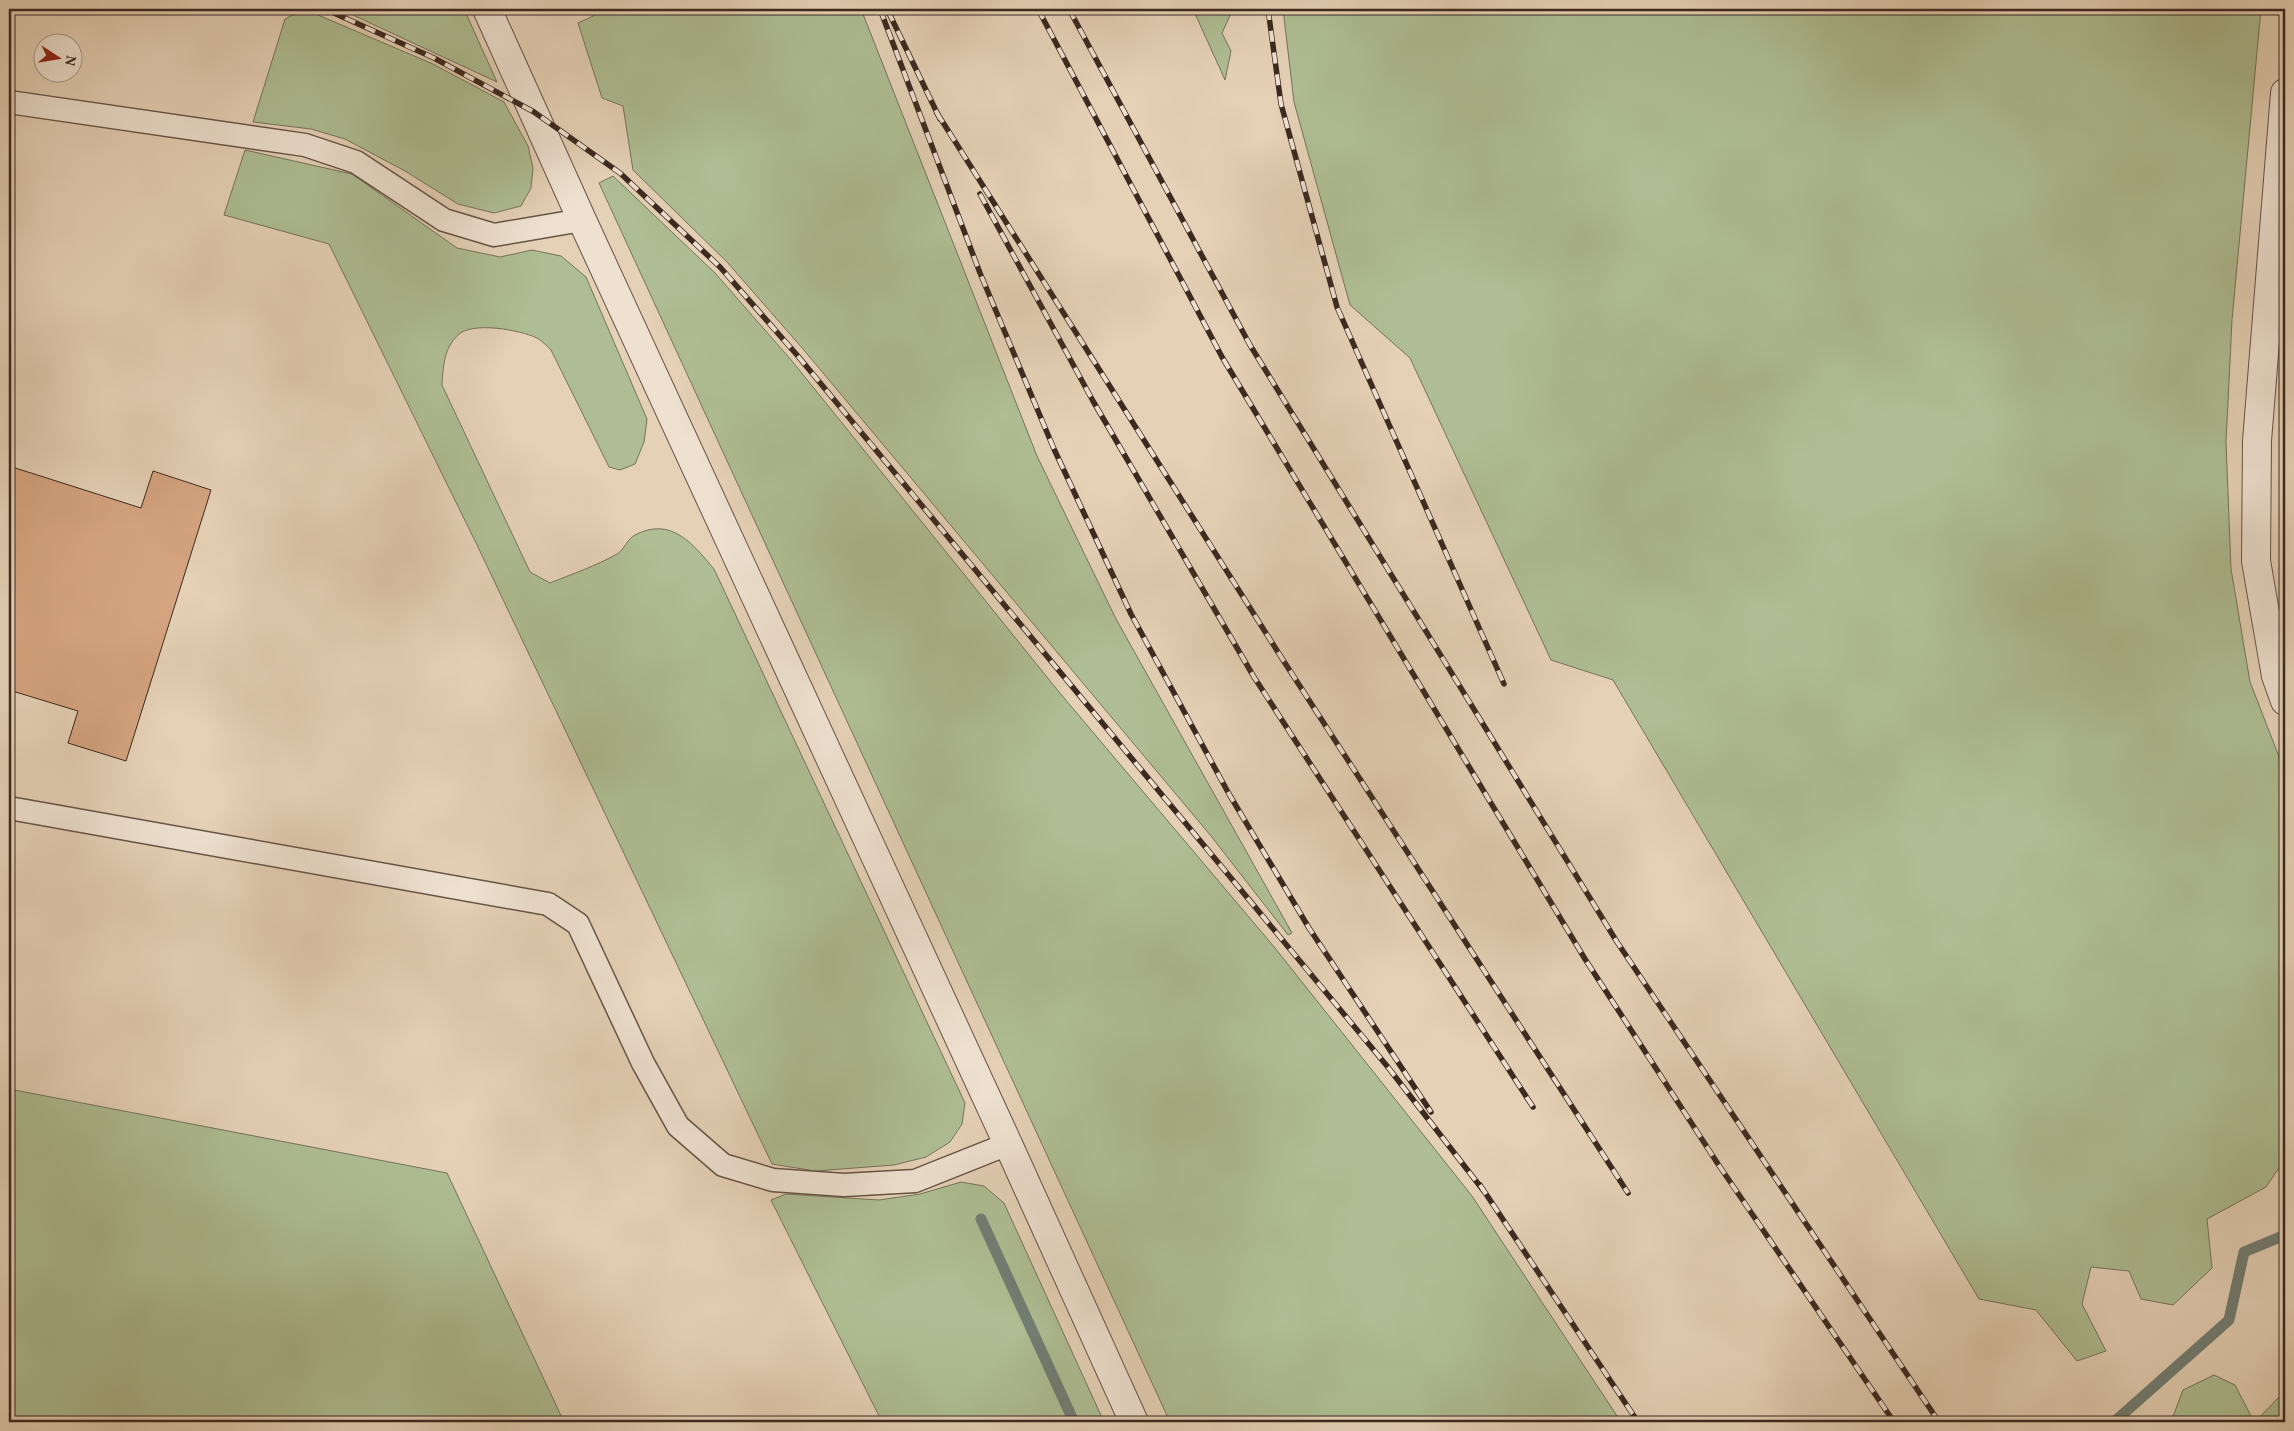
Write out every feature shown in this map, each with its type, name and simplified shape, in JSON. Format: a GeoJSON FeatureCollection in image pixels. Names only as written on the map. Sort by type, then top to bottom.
{"type":"FeatureCollection","features":[{"type":"Feature","properties":{"kind":"street"},"geometry":{"type":"LineString","coordinates":[[487,9],[1134,1422]]}},
{"type":"Feature","properties":{"kind":"street"},"geometry":{"type":"LineString","coordinates":[[2285,93],[2257,441],[2256,561],[2276,676],[2285,701]]}},
{"type":"Feature","properties":{"kind":"lane"},"geometry":{"type":"LineString","coordinates":[[9,102],[306,145],[356,162],[444,220],[494,235],[582,220]]}},
{"type":"Feature","properties":{"kind":"lane"},"geometry":{"type":"LineString","coordinates":[[9,808],[548,904],[578,924],[643,1064],[678,1126],[723,1165],[773,1180],[844,1185],[915,1181],[1008,1144]]}},
{"type":"Feature","properties":{"kind":"green space"},"geometry":{"type":"Polygon","coordinates":[[[304,9],[433,64],[504,102],[528,146],[533,168],[531,188],[521,206],[494,213],[458,204],[405,171],[345,139],[311,129],[253,122],[285,19],[304,9]]]}},
{"type":"Feature","properties":{"kind":"green space"},"geometry":{"type":"Polygon","coordinates":[[[340,9],[464,9],[497,82],[340,9]]]}},
{"type":"Feature","properties":{"kind":"green space"},"geometry":{"type":"Polygon","coordinates":[[[608,9],[861,9],[1037,456],[1116,619],[1292,933],[1288,935],[1211,836],[803,349],[727,262],[633,170],[623,106],[602,98],[578,23],[608,9]]]}},
{"type":"Feature","properties":{"kind":"green space"},"geometry":{"type":"Polygon","coordinates":[[[1193,9],[1233,9],[1222,33],[1231,51],[1225,80],[1193,9]]]}},
{"type":"Feature","properties":{"kind":"green space"},"geometry":{"type":"Polygon","coordinates":[[[1283,9],[2261,9],[2232,320],[2226,442],[2231,569],[2250,682],[2285,772],[2285,1159],[2266,1187],[2207,1219],[2212,1268],[2173,1305],[2141,1299],[2129,1271],[2091,1267],[2082,1304],[2106,1351],[2077,1361],[2036,1310],[1979,1299],[1613,680],[1551,660],[1410,358],[1350,305],[1294,102],[1283,9]]]}},
{"type":"Feature","properties":{"kind":"green space"},"geometry":{"type":"Polygon","coordinates":[[[245,150],[352,174],[457,248],[500,257],[532,250],[561,256],[586,277],[647,419],[644,442],[635,464],[620,470],[609,467],[551,350],[537,338],[519,332],[496,328],[474,328],[465,331],[453,340],[447,352],[442,385],[530,572],[550,583],[617,554],[635,535],[648,530],[660,529],[670,531],[689,542],[714,569],[965,1103],[962,1124],[950,1142],[926,1157],[894,1165],[815,1171],[772,1164],[477,545],[329,244],[224,215],[245,150]]]}},
{"type":"Feature","properties":{"kind":"green space"},"geometry":{"type":"Polygon","coordinates":[[[613,176],[715,273],[792,361],[1059,692],[1275,948],[1472,1196],[1621,1422],[1170,1422],[599,183],[613,176]]]}},
{"type":"Feature","properties":{"kind":"green space"},"geometry":{"type":"Polygon","coordinates":[[[9,1089],[447,1173],[564,1422],[9,1422],[9,1089]]]}},
{"type":"Feature","properties":{"kind":"green space"},"geometry":{"type":"Polygon","coordinates":[[[961,1182],[984,1186],[1004,1203],[1104,1422],[882,1422],[771,1200],[786,1194],[879,1200],[920,1194],[961,1182]]]}},
{"type":"Feature","properties":{"kind":"green space"},"geometry":{"type":"Polygon","coordinates":[[[2214,1375],[2235,1385],[2254,1422],[2171,1422],[2183,1390],[2214,1375]]]}},
{"type":"Feature","properties":{"kind":"green space"},"geometry":{"type":"Polygon","coordinates":[[[2285,1395],[2285,1422],[2255,1422],[2280,1396],[2285,1395]]]}},
{"type":"Feature","properties":{"kind":"building"},"geometry":{"type":"Polygon","coordinates":[[[9,466],[141,508],[153,471],[211,490],[126,761],[68,743],[78,711],[9,690],[9,466]]]}},
{"type":"Feature","properties":{"kind":"waterway"},"geometry":{"type":"LineString","coordinates":[[981,1219],[1074,1422]]}},
{"type":"Feature","properties":{"kind":"waterway"},"geometry":{"type":"LineString","coordinates":[[2114,1422],[2229,1320],[2244,1252],[2285,1235]]}},
{"type":"Feature","properties":{"kind":"railway"},"geometry":{"type":"LineString","coordinates":[[325,9],[434,58],[534,112],[620,173],[720,267],[797,355],[1387,1066],[1483,1190]]}},
{"type":"Feature","properties":{"kind":"railway"},"geometry":{"type":"LineString","coordinates":[[880,9],[980,273],[1054,449],[1131,614],[1229,794],[1309,928],[1431,1112]]}},
{"type":"Feature","properties":{"kind":"railway"},"geometry":{"type":"LineString","coordinates":[[1038,9],[1222,357],[1585,959],[1718,1164],[1894,1422]]}},
{"type":"Feature","properties":{"kind":"railway"},"geometry":{"type":"LineString","coordinates":[[1069,9],[1250,345],[1617,942],[1939,1422]]}},
{"type":"Feature","properties":{"kind":"railway"},"geometry":{"type":"LineString","coordinates":[[1268,9],[1281,104],[1337,307],[1504,684]]}},
{"type":"Feature","properties":{"kind":"railway"},"geometry":{"type":"LineString","coordinates":[[888,11],[940,119]]}},
{"type":"Feature","properties":{"kind":"railway"},"geometry":{"type":"LineString","coordinates":[[937,113],[1283,660],[1628,1193]]}},
{"type":"Feature","properties":{"kind":"railway"},"geometry":{"type":"LineString","coordinates":[[980,194],[1093,401],[1254,677],[1533,1107]]}},
{"type":"Feature","properties":{"kind":"railway"},"geometry":{"type":"LineString","coordinates":[[1480,1185],[1638,1422]]}}]}
